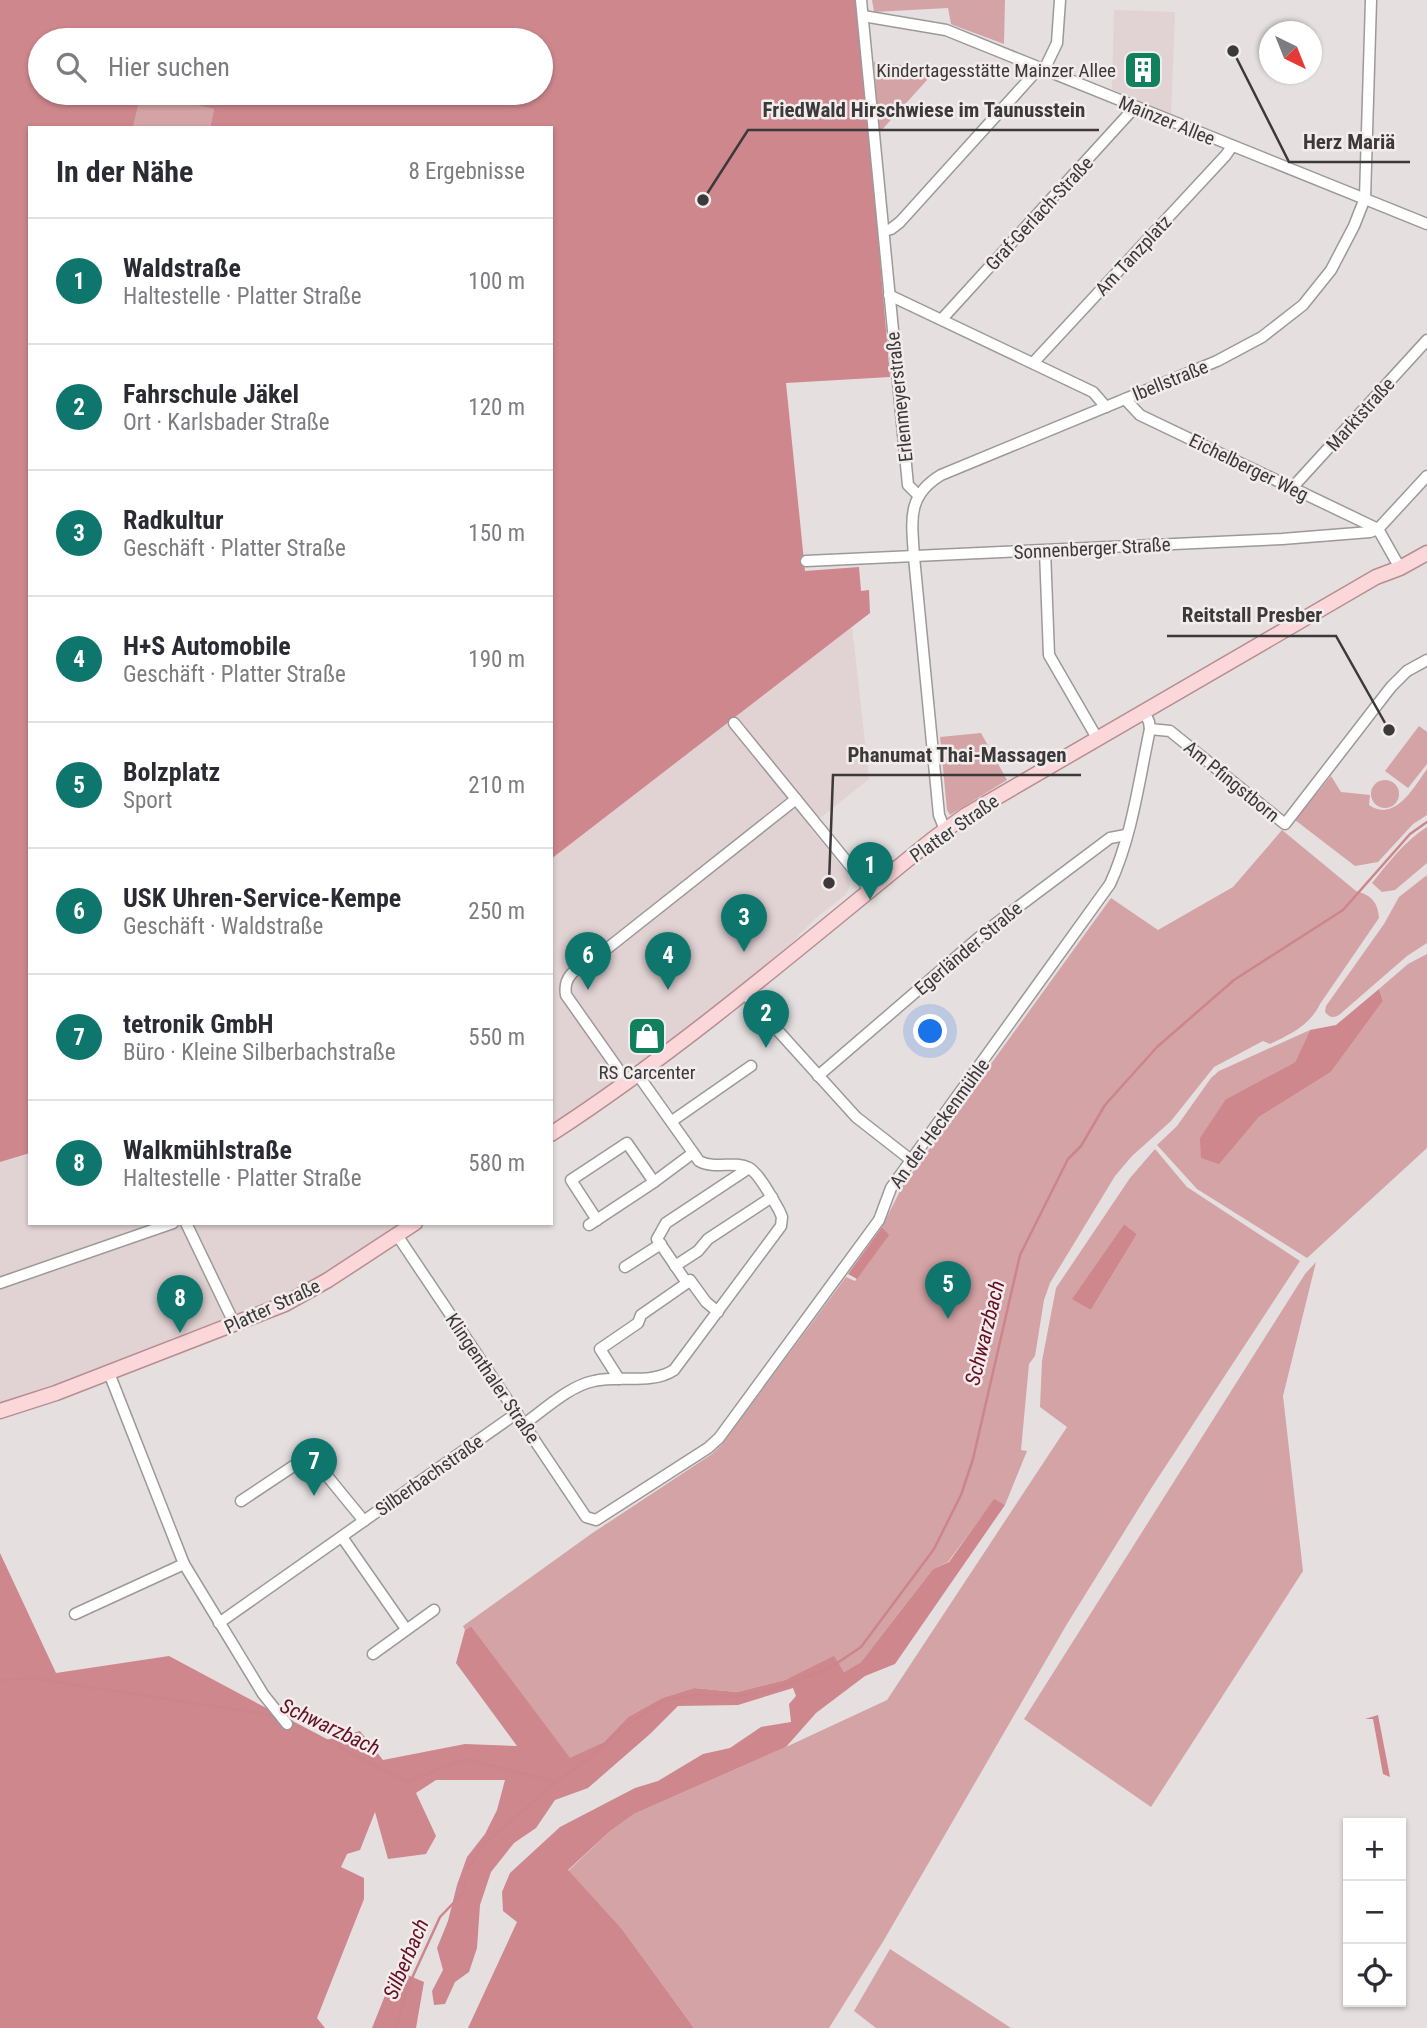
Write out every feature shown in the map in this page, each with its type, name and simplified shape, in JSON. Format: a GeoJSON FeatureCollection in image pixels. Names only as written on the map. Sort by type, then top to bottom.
{"type":"FeatureCollection","features":[{"type":"Feature","properties":{"kind":"main road","name":"Platter Straße"},"geometry":{"type":"LineString","coordinates":[[553,1133],[633,1079],[945,830],[989,801],[1376,577],[1427,553]]}},
{"type":"Feature","properties":{"kind":"main road","name":"Platter Straße"},"geometry":{"type":"LineString","coordinates":[[0,1411],[29,1403],[235,1325],[305,1293],[412,1225]]}},
{"type":"Feature","properties":{"kind":"street","name":"Erlenmeyerstraße"},"geometry":{"type":"LineString","coordinates":[[861,0],[908,485],[919,496]]}},
{"type":"Feature","properties":{"kind":"street"},"geometry":{"type":"LineString","coordinates":[[1044,70],[1057,43],[1060,0]]}},
{"type":"Feature","properties":{"kind":"street"},"geometry":{"type":"LineString","coordinates":[[1365,198],[1371,0]]}},
{"type":"Feature","properties":{"kind":"street","name":"Mainzer Allee"},"geometry":{"type":"LineString","coordinates":[[863,16],[946,30],[1427,224]]}},
{"type":"Feature","properties":{"kind":"street"},"geometry":{"type":"LineString","coordinates":[[884,231],[900,222],[1032,76]]}},
{"type":"Feature","properties":{"kind":"street","name":"Graf-Gerlach-Straße"},"geometry":{"type":"LineString","coordinates":[[942,319],[1135,107]]}},
{"type":"Feature","properties":{"kind":"street","name":"Am Tanzplatz"},"geometry":{"type":"LineString","coordinates":[[1033,363],[1232,146]]}},
{"type":"Feature","properties":{"kind":"street","name":"Ibellstraße"},"geometry":{"type":"LineString","coordinates":[[919,496],[926,486],[941,475],[1248,346],[1290,316],[1331,270],[1365,198]]}},
{"type":"Feature","properties":{"kind":"street"},"geometry":{"type":"LineString","coordinates":[[889,295],[1093,392],[1106,407]]}},
{"type":"Feature","properties":{"kind":"street","name":"Marktstraße"},"geometry":{"type":"LineString","coordinates":[[1292,488],[1427,340]]}},
{"type":"Feature","properties":{"kind":"street","name":"Eichelberger Weg"},"geometry":{"type":"LineString","coordinates":[[1125,399],[1140,415],[1378,529]]}},
{"type":"Feature","properties":{"kind":"street"},"geometry":{"type":"LineString","coordinates":[[1400,568],[1378,529],[1427,476]]}},
{"type":"Feature","properties":{"kind":"street"},"geometry":{"type":"LineString","coordinates":[[919,496],[912,517],[914,557],[939,815],[945,830]]}},
{"type":"Feature","properties":{"kind":"street","name":"Sonnenberger Straße"},"geometry":{"type":"LineString","coordinates":[[806,561],[1282,539],[1370,532],[1378,529]]}},
{"type":"Feature","properties":{"kind":"street"},"geometry":{"type":"LineString","coordinates":[[1045,551],[1049,655],[1097,738]]}},
{"type":"Feature","properties":{"kind":"street","name":"Am Pfingstborn"},"geometry":{"type":"LineString","coordinates":[[1150,729],[1163,729],[1172,733],[1285,824],[1391,687],[1407,671],[1427,660]]}},
{"type":"Feature","properties":{"kind":"street"},"geometry":{"type":"LineString","coordinates":[[1144,711],[1150,729]]}},
{"type":"Feature","properties":{"kind":"street"},"geometry":{"type":"LineString","coordinates":[[734,723],[870,890]]}},
{"type":"Feature","properties":{"kind":"street","name":"An der Heckenmühle"},"geometry":{"type":"LineString","coordinates":[[591,1520],[606,1514],[708,1448],[719,1438],[879,1220],[891,1188],[1110,884],[1117,870],[1150,729]]}},
{"type":"Feature","properties":{"kind":"street"},"geometry":{"type":"LineString","coordinates":[[524,1424],[591,1381],[659,1378],[674,1370],[779,1231],[782,1217],[772,1197],[749,1168],[709,1166],[699,1161],[672,1121],[633,1079],[566,995],[564,985],[568,976],[599,955],[796,799]]}},
{"type":"Feature","properties":{"kind":"street","name":"Egerländer Straße"},"geometry":{"type":"LineString","coordinates":[[818,1076],[1009,912],[1110,838],[1126,835]]}},
{"type":"Feature","properties":{"kind":"street"},"geometry":{"type":"LineString","coordinates":[[743,992],[864,1125],[911,1160]]}},
{"type":"Feature","properties":{"kind":"street"},"geometry":{"type":"LineString","coordinates":[[672,1121],[751,1066]]}},
{"type":"Feature","properties":{"kind":"street"},"geometry":{"type":"LineString","coordinates":[[654,1182],[627,1143],[571,1180],[593,1222],[654,1182],[693,1153]]}},
{"type":"Feature","properties":{"kind":"street"},"geometry":{"type":"LineString","coordinates":[[687,1283],[657,1239],[666,1223],[749,1168]]}},
{"type":"Feature","properties":{"kind":"street"},"geometry":{"type":"LineString","coordinates":[[675,1266],[698,1251],[708,1239],[772,1197]]}},
{"type":"Feature","properties":{"kind":"street"},"geometry":{"type":"LineString","coordinates":[[0,1283],[167,1225]]}},
{"type":"Feature","properties":{"kind":"street"},"geometry":{"type":"LineString","coordinates":[[187,1225],[235,1325]]}},
{"type":"Feature","properties":{"kind":"street","name":"Klingenthaler Straße"},"geometry":{"type":"LineString","coordinates":[[397,1235],[586,1517],[591,1520]]}},
{"type":"Feature","properties":{"kind":"street"},"geometry":{"type":"LineString","coordinates":[[625,1267],[661,1244]]}},
{"type":"Feature","properties":{"kind":"street"},"geometry":{"type":"LineString","coordinates":[[619,1379],[600,1349],[638,1323],[642,1315],[690,1280],[706,1302],[718,1312]]}},
{"type":"Feature","properties":{"kind":"street"},"geometry":{"type":"LineString","coordinates":[[109,1373],[184,1564],[263,1694],[287,1724]]}},
{"type":"Feature","properties":{"kind":"street","name":"Silberbachstraße"},"geometry":{"type":"LineString","coordinates":[[219,1622],[517,1413]]}},
{"type":"Feature","properties":{"kind":"street"},"geometry":{"type":"LineString","coordinates":[[241,1501],[310,1455],[364,1521]]}},
{"type":"Feature","properties":{"kind":"street"},"geometry":{"type":"LineString","coordinates":[[342,1536],[406,1629]]}},
{"type":"Feature","properties":{"kind":"street"},"geometry":{"type":"LineString","coordinates":[[75,1614],[184,1564]]}},
{"type":"Feature","properties":{"kind":"street"},"geometry":{"type":"LineString","coordinates":[[373,1654],[434,1610]]}},
{"type":"Feature","properties":{"kind":"shaded area"},"geometry":{"type":"Polygon","coordinates":[[[0,0],[858,0],[890,377],[786,383],[805,571],[859,567],[861,591],[869,590],[870,613],[553,857],[553,126],[210,126],[214,109],[196,105],[553,105],[553,28],[28,28],[28,105],[138,105],[133,126],[28,126],[28,1154],[0,1162],[0,0]]]}},
{"type":"Feature","properties":{"kind":"shaded area"},"geometry":{"type":"Polygon","coordinates":[[[872,0],[1005,0],[1004,44],[951,24],[948,8],[874,12],[872,0]]]}},
{"type":"Feature","properties":{"kind":"shaded area"},"geometry":{"type":"Polygon","coordinates":[[[1114,10],[1175,12],[1171,114],[1112,89],[1114,10]]]}},
{"type":"Feature","properties":{"kind":"shaded area"},"geometry":{"type":"Polygon","coordinates":[[[874,62],[937,69],[879,133],[874,62]]]}},
{"type":"Feature","properties":{"kind":"shaded area"},"geometry":{"type":"Polygon","coordinates":[[[138,105],[196,105],[214,109],[210,126],[133,126],[138,105]]]}},
{"type":"Feature","properties":{"kind":"shaded area"},"geometry":{"type":"Polygon","coordinates":[[[852,627],[869,779],[809,827],[848,874],[850,886],[846,894],[816,918],[778,956],[647,1061],[629,1064],[615,1073],[616,1081],[553,1126],[553,857],[852,627]]]}},
{"type":"Feature","properties":{"kind":"shaded area"},"geometry":{"type":"Polygon","coordinates":[[[1419,726],[1427,732],[1427,764],[1408,788],[1385,771],[1419,726]]]}},
{"type":"Feature","properties":{"kind":"shaded area"},"geometry":{"type":"Polygon","coordinates":[[[981,733],[1007,780],[950,815],[947,810],[940,737],[981,733]]]}},
{"type":"Feature","properties":{"kind":"shaded area"},"geometry":{"type":"Polygon","coordinates":[[[1427,769],[1427,815],[1413,824],[1378,862],[1355,866],[1295,820],[1331,776],[1341,792],[1370,795],[1369,805],[1387,810],[1410,793],[1427,769]]]}},
{"type":"Feature","properties":{"kind":"shaded area"},"geometry":{"type":"Polygon","coordinates":[[[1385,780],[1395,784],[1399,794],[1395,804],[1385,808],[1375,804],[1371,794],[1375,784],[1385,780]]]}},
{"type":"Feature","properties":{"kind":"shaded area"},"geometry":{"type":"Polygon","coordinates":[[[1427,827],[1427,863],[1395,890],[1382,892],[1372,883],[1404,846],[1427,827]]]}},
{"type":"Feature","properties":{"kind":"shaded area"},"geometry":{"type":"Polygon","coordinates":[[[1282,830],[1356,891],[1370,897],[1375,903],[1379,918],[1311,1018],[1270,1044],[1263,1041],[1214,1067],[1171,1121],[1132,1156],[1115,1176],[1050,1283],[1044,1300],[1035,1356],[1029,1364],[1021,1450],[1027,1451],[1005,1505],[994,1500],[948,1562],[933,1569],[861,1662],[844,1672],[834,1657],[785,1680],[737,1692],[694,1688],[662,1698],[628,1717],[604,1742],[570,1759],[471,1626],[465,1630],[463,1626],[591,1534],[712,1454],[722,1444],[846,1277],[855,1281],[888,1235],[882,1227],[902,1187],[1111,898],[1158,930],[1233,887],[1282,830]]]}},
{"type":"Feature","properties":{"kind":"shaded area"},"geometry":{"type":"Polygon","coordinates":[[[1427,875],[1427,943],[1407,956],[1339,1015],[1328,1015],[1325,1012],[1326,1006],[1384,924],[1399,897],[1427,875]]]}},
{"type":"Feature","properties":{"kind":"shaded area"},"geometry":{"type":"Polygon","coordinates":[[[1427,954],[1427,1148],[1307,1258],[1197,1189],[1157,1145],[1177,1126],[1211,1078],[1219,1071],[1310,1030],[1295,1062],[1226,1099],[1219,1163],[1259,1117],[1331,1072],[1383,1001],[1379,989],[1408,964],[1427,954]]]}},
{"type":"Feature","properties":{"kind":"shaded area"},"geometry":{"type":"Polygon","coordinates":[[[1379,989],[1383,1001],[1331,1072],[1259,1117],[1219,1164],[1201,1158],[1200,1138],[1226,1099],[1295,1062],[1310,1030],[1336,1025],[1379,989]]]}},
{"type":"Feature","properties":{"kind":"shaded area"},"geometry":{"type":"Polygon","coordinates":[[[1155,1149],[1187,1187],[1300,1261],[1152,1487],[1067,1624],[884,1940],[829,2028],[694,2028],[622,1929],[568,1871],[609,1832],[634,1814],[887,1700],[1067,1427],[1040,1407],[1042,1361],[1056,1288],[1130,1178],[1155,1149]],[[1124,1224],[1073,1298],[1091,1310],[1137,1234],[1124,1224]]]}},
{"type":"Feature","properties":{"kind":"shaded area"},"geometry":{"type":"Polygon","coordinates":[[[28,1154],[28,1225],[401,1225],[327,1273],[250,1312],[187,1332],[149,1351],[59,1385],[0,1403],[0,1162],[28,1154]]]}},
{"type":"Feature","properties":{"kind":"shaded area"},"geometry":{"type":"Polygon","coordinates":[[[1124,1224],[1137,1234],[1091,1310],[1072,1299],[1124,1224]]]}},
{"type":"Feature","properties":{"kind":"shaded area"},"geometry":{"type":"Polygon","coordinates":[[[882,1227],[889,1235],[857,1279],[848,1274],[882,1227]]]}},
{"type":"Feature","properties":{"kind":"shaded area"},"geometry":{"type":"Polygon","coordinates":[[[1316,1262],[1283,1396],[1303,1571],[1151,1807],[1024,1719],[1305,1274],[1316,1262]]]}},
{"type":"Feature","properties":{"kind":"shaded area"},"geometry":{"type":"Polygon","coordinates":[[[994,1499],[1005,1505],[895,1664],[865,1676],[816,1713],[786,1747],[634,1814],[609,1832],[568,1870],[622,1929],[694,2028],[468,2028],[517,1922],[503,1911],[502,1892],[510,1873],[560,1827],[635,1788],[658,1781],[703,1754],[730,1748],[761,1727],[791,1722],[789,1704],[796,1696],[793,1688],[738,1705],[678,1706],[588,1788],[555,1800],[536,1828],[514,1843],[491,1872],[480,1905],[477,1948],[469,1972],[455,1982],[445,2004],[434,2005],[432,1991],[443,1970],[437,1948],[467,1857],[485,1834],[497,1810],[505,1780],[436,1780],[416,1793],[436,1836],[426,1854],[388,1859],[375,1812],[360,1850],[347,1854],[341,1867],[364,1878],[364,1899],[317,2018],[325,2028],[0,2028],[0,1553],[56,1673],[169,1656],[326,1740],[360,1731],[383,1760],[465,1744],[517,1746],[456,1663],[465,1630],[471,1626],[570,1758],[604,1742],[628,1717],[662,1698],[694,1688],[737,1692],[785,1680],[834,1656],[844,1672],[861,1662],[933,1569],[949,1562],[994,1499]]]}},
{"type":"Feature","properties":{"kind":"shaded area"},"geometry":{"type":"Polygon","coordinates":[[[1378,1715],[1390,1777],[1383,1774],[1373,1719],[1365,1719],[1378,1715]]]}},
{"type":"Feature","properties":{"kind":"shaded area"},"geometry":{"type":"Polygon","coordinates":[[[890,1949],[1011,2028],[876,2028],[854,2011],[890,1949]]]}},
{"type":"Feature","properties":{"kind":"shaded area"},"geometry":{"type":"Polygon","coordinates":[[[398,1971],[424,1982],[416,2028],[372,2028],[388,1988],[398,1971]]]}},
{"type":"Feature","properties":{"kind":"waterway","name":"Schwarzbach"},"geometry":{"type":"LineString","coordinates":[[468,1869],[483,1845],[556,1782],[591,1757],[622,1728],[665,1700],[697,1695],[736,1696],[769,1691],[830,1668],[861,1647],[934,1549],[961,1495],[973,1459],[1020,1255],[1068,1159],[1081,1146],[1105,1105],[1157,1047],[1234,980],[1343,910],[1410,834],[1427,822]]}},
{"type":"Feature","properties":{"kind":"waterway","name":"Schwarzbach"},"geometry":{"type":"LineString","coordinates":[[0,1680],[30,1678],[277,1716]]}},
{"type":"Feature","properties":{"kind":"waterway","name":"Schwarzbach"},"geometry":{"type":"LineString","coordinates":[[290,1721],[406,1782],[465,1759],[556,1782]]}},
{"type":"Feature","properties":{"kind":"waterway","name":"Silberbach"},"geometry":{"type":"LineString","coordinates":[[396,2028],[407,1989],[440,1917],[463,1893],[465,1882]]}},
{"type":"Feature","properties":{"kind":"place","name":"Herz Mariä"},"geometry":{"type":"Point","coordinates":[1233,51]}},
{"type":"Feature","properties":{"kind":"place","name":"Kindertagesstätte Mainzer Allee"},"geometry":{"type":"Point","coordinates":[1143,70]}},
{"type":"Feature","properties":{"kind":"place","name":"FriedWald Hirschwiese im Taunusstein"},"geometry":{"type":"Point","coordinates":[703,200]}},
{"type":"Feature","properties":{"kind":"place","name":"Reitstall Presber"},"geometry":{"type":"Point","coordinates":[1389,730]}},
{"type":"Feature","properties":{"kind":"place","name":"Phanumat Thai-Massagen"},"geometry":{"type":"Point","coordinates":[829,883]}},
{"type":"Feature","properties":{"kind":"place","name":"Waldstraße"},"geometry":{"type":"Point","coordinates":[870,900]}},
{"type":"Feature","properties":{"kind":"place","name":"Radkultur"},"geometry":{"type":"Point","coordinates":[744,952]}},
{"type":"Feature","properties":{"kind":"place","name":"USK Uhren-Service-Kempe"},"geometry":{"type":"Point","coordinates":[588,990]}},
{"type":"Feature","properties":{"kind":"place","name":"H+S Automobile"},"geometry":{"type":"Point","coordinates":[668,990]}},
{"type":"Feature","properties":{"kind":"place","name":"RS Carcenter"},"geometry":{"type":"Point","coordinates":[647,1036]}},
{"type":"Feature","properties":{"kind":"place","name":"Fahrschule Jäkel"},"geometry":{"type":"Point","coordinates":[766,1048]}},
{"type":"Feature","properties":{"kind":"place","name":"Bolzplatz"},"geometry":{"type":"Point","coordinates":[948,1319]}},
{"type":"Feature","properties":{"kind":"place","name":"Walkmühlstraße"},"geometry":{"type":"Point","coordinates":[180,1333]}},
{"type":"Feature","properties":{"kind":"place","name":"tetronik GmbH"},"geometry":{"type":"Point","coordinates":[314,1496]}}]}
